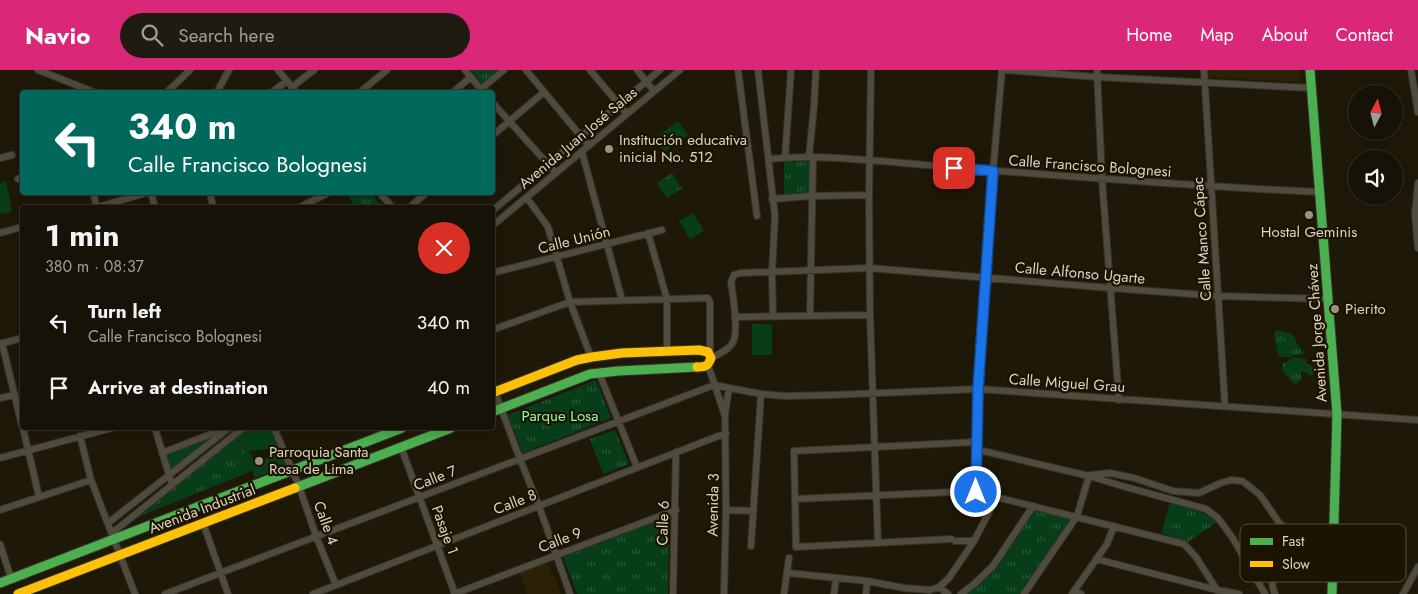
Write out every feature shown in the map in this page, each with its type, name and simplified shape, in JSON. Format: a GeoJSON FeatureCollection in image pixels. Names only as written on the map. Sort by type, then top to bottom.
{"type":"FeatureCollection","features":[{"type":"Feature","properties":{"kind":"street"},"geometry":{"type":"LineString","coordinates":[[38,70],[89,90]]}},
{"type":"Feature","properties":{"kind":"street"},"geometry":{"type":"LineString","coordinates":[[169,90],[190,70]]}},
{"type":"Feature","properties":{"kind":"street"},"geometry":{"type":"LineString","coordinates":[[218,90],[230,70]]}},
{"type":"Feature","properties":{"kind":"street"},"geometry":{"type":"LineString","coordinates":[[278,70],[294,90],[314,70]]}},
{"type":"Feature","properties":{"kind":"street"},"geometry":{"type":"LineString","coordinates":[[362,90],[387,70]]}},
{"type":"Feature","properties":{"kind":"street"},"geometry":{"type":"LineString","coordinates":[[465,70],[481,90]]}},
{"type":"Feature","properties":{"kind":"street"},"geometry":{"type":"LineString","coordinates":[[483,90],[504,70]]}},
{"type":"Feature","properties":{"kind":"street"},"geometry":{"type":"LineString","coordinates":[[526,70],[589,146]]}},
{"type":"Feature","properties":{"kind":"street"},"geometry":{"type":"LineString","coordinates":[[590,70],[627,114]]}},
{"type":"Feature","properties":{"kind":"street"},"geometry":{"type":"LineString","coordinates":[[637,70],[654,92]]}},
{"type":"Feature","properties":{"kind":"street","name":"Avenida Juan José Salas"},"geometry":{"type":"LineString","coordinates":[[495,209],[660,70]]}},
{"type":"Feature","properties":{"kind":"street","name":"Avenida Juan José Salas"},"geometry":{"type":"LineString","coordinates":[[495,224],[680,70]]}},
{"type":"Feature","properties":{"kind":"street"},"geometry":{"type":"LineString","coordinates":[[738,70],[757,216]]}},
{"type":"Feature","properties":{"kind":"street"},"geometry":{"type":"LineString","coordinates":[[758,70],[774,216],[773,316]]}},
{"type":"Feature","properties":{"kind":"street"},"geometry":{"type":"LineString","coordinates":[[785,158],[791,70]]}},
{"type":"Feature","properties":{"kind":"street"},"geometry":{"type":"LineString","coordinates":[[810,315],[811,157],[816,70]]}},
{"type":"Feature","properties":{"kind":"street"},"geometry":{"type":"LineString","coordinates":[[871,70],[869,268],[878,543]]}},
{"type":"Feature","properties":{"kind":"street"},"geometry":{"type":"LineString","coordinates":[[978,492],[976,442],[978,389],[1002,70]]}},
{"type":"Feature","properties":{"kind":"street"},"geometry":{"type":"LineString","coordinates":[[1007,70],[1097,78],[1311,88]]}},
{"type":"Feature","properties":{"kind":"street"},"geometry":{"type":"LineString","coordinates":[[1097,70],[1102,180],[1120,400]]}},
{"type":"Feature","properties":{"kind":"street","name":"Calle Manco Cápac"},"geometry":{"type":"LineString","coordinates":[[1204,70],[1225,406]]}},
{"type":"Feature","properties":{"kind":"street","name":"Avenida Jorge Chávez"},"geometry":{"type":"LineString","coordinates":[[1310,70],[1336,414],[1333,524]]}},
{"type":"Feature","properties":{"kind":"street"},"geometry":{"type":"LineString","coordinates":[[1411,70],[1418,112]]}},
{"type":"Feature","properties":{"kind":"street"},"geometry":{"type":"LineString","coordinates":[[455,90],[471,77]]}},
{"type":"Feature","properties":{"kind":"street"},"geometry":{"type":"LineString","coordinates":[[275,90],[287,81]]}},
{"type":"Feature","properties":{"kind":"street"},"geometry":{"type":"LineString","coordinates":[[495,134],[544,92]]}},
{"type":"Feature","properties":{"kind":"street"},"geometry":{"type":"LineString","coordinates":[[495,106],[556,173]]}},
{"type":"Feature","properties":{"kind":"street"},"geometry":{"type":"LineString","coordinates":[[582,152],[622,300]]}},
{"type":"Feature","properties":{"kind":"street"},"geometry":{"type":"LineString","coordinates":[[0,158],[12,155]]}},
{"type":"Feature","properties":{"kind":"street","name":"Calle Francisco Bolognesi"},"geometry":{"type":"LineString","coordinates":[[769,159],[811,157],[871,160],[1102,180],[1320,192]]}},
{"type":"Feature","properties":{"kind":"street"},"geometry":{"type":"LineString","coordinates":[[1418,183],[1415,214],[1418,248]]}},
{"type":"Feature","properties":{"kind":"street"},"geometry":{"type":"LineString","coordinates":[[103,205],[139,195]]}},
{"type":"Feature","properties":{"kind":"street"},"geometry":{"type":"LineString","coordinates":[[304,205],[324,195]]}},
{"type":"Feature","properties":{"kind":"street"},"geometry":{"type":"LineString","coordinates":[[382,195],[391,205]]}},
{"type":"Feature","properties":{"kind":"street"},"geometry":{"type":"LineString","coordinates":[[412,205],[424,195]]}},
{"type":"Feature","properties":{"kind":"street"},"geometry":{"type":"LineString","coordinates":[[772,199],[869,195]]}},
{"type":"Feature","properties":{"kind":"street"},"geometry":{"type":"LineString","coordinates":[[527,198],[548,227],[570,302],[591,357]]}},
{"type":"Feature","properties":{"kind":"street"},"geometry":{"type":"LineString","coordinates":[[0,234],[20,228]]}},
{"type":"Feature","properties":{"kind":"street","name":"Calle Unión"},"geometry":{"type":"LineString","coordinates":[[495,272],[662,230]]}},
{"type":"Feature","properties":{"kind":"street"},"geometry":{"type":"LineString","coordinates":[[648,233],[667,299],[666,351]]}},
{"type":"Feature","properties":{"kind":"street","name":"Calle Alfonso Ugarte"},"geometry":{"type":"LineString","coordinates":[[735,317],[731,282],[734,275],[740,273],[869,268],[1218,296],[1328,299]]}},
{"type":"Feature","properties":{"kind":"street","name":"Avenida 3"},"geometry":{"type":"LineString","coordinates":[[667,299],[708,298],[710,302],[710,359],[714,385],[725,416]]}},
{"type":"Feature","properties":{"kind":"street"},"geometry":{"type":"LineString","coordinates":[[495,329],[570,302],[667,299]]}},
{"type":"Feature","properties":{"kind":"street"},"geometry":{"type":"LineString","coordinates":[[495,411],[590,374],[705,368],[710,359],[725,351],[734,342],[736,333],[735,317],[870,314]]}},
{"type":"Feature","properties":{"kind":"street"},"geometry":{"type":"LineString","coordinates":[[0,398],[18,398],[1,343],[20,338]]}},
{"type":"Feature","properties":{"kind":"street"},"geometry":{"type":"LineString","coordinates":[[495,388],[591,357],[704,350],[710,359]]}},
{"type":"Feature","properties":{"kind":"street"},"geometry":{"type":"LineString","coordinates":[[599,373],[638,467]]}},
{"type":"Feature","properties":{"kind":"street","name":"Calle Miguel Grau"},"geometry":{"type":"LineString","coordinates":[[714,385],[761,394],[785,396],[978,389],[1418,420]]}},
{"type":"Feature","properties":{"kind":"street","name":"Calle 7"},"geometry":{"type":"LineString","coordinates":[[165,594],[714,385]]}},
{"type":"Feature","properties":{"kind":"street","name":"Avenida 3"},"geometry":{"type":"LineString","coordinates":[[724,594],[726,510],[725,416],[729,388]]}},
{"type":"Feature","properties":{"kind":"street"},"geometry":{"type":"LineString","coordinates":[[495,393],[539,506],[570,594]]}},
{"type":"Feature","properties":{"kind":"street"},"geometry":{"type":"LineString","coordinates":[[751,546],[761,394]]}},
{"type":"Feature","properties":{"kind":"street"},"geometry":{"type":"LineString","coordinates":[[24,430],[39,497]]}},
{"type":"Feature","properties":{"kind":"street"},"geometry":{"type":"LineString","coordinates":[[0,458],[104,430]]}},
{"type":"Feature","properties":{"kind":"street"},"geometry":{"type":"LineString","coordinates":[[156,430],[172,485]]}},
{"type":"Feature","properties":{"kind":"street"},"geometry":{"type":"LineString","coordinates":[[162,453],[223,430]]}},
{"type":"Feature","properties":{"kind":"street"},"geometry":{"type":"LineString","coordinates":[[108,523],[225,430]]}},
{"type":"Feature","properties":{"kind":"street"},"geometry":{"type":"LineString","coordinates":[[113,536],[172,485],[241,430]]}},
{"type":"Feature","properties":{"kind":"street","name":"Calle 4"},"geometry":{"type":"LineString","coordinates":[[275,430],[299,486],[316,536],[336,585]]}},
{"type":"Feature","properties":{"kind":"street","name":"Avenida Industrial"},"geometry":{"type":"LineString","coordinates":[[0,583],[113,536],[292,470],[390,430]]}},
{"type":"Feature","properties":{"kind":"street","name":"Avenida Industrial"},"geometry":{"type":"LineString","coordinates":[[18,594],[446,430]]}},
{"type":"Feature","properties":{"kind":"street","name":"Calle 8"},"geometry":{"type":"LineString","coordinates":[[313,594],[726,433]]}},
{"type":"Feature","properties":{"kind":"street"},"geometry":{"type":"LineString","coordinates":[[80,436],[91,480],[135,594]]}},
{"type":"Feature","properties":{"kind":"street"},"geometry":{"type":"LineString","coordinates":[[974,541],[953,540],[796,547],[794,451],[976,442]]}},
{"type":"Feature","properties":{"kind":"street","name":"Pasaje 1"},"geometry":{"type":"LineString","coordinates":[[401,447],[456,594]]}},
{"type":"Feature","properties":{"kind":"street"},"geometry":{"type":"LineString","coordinates":[[983,451],[1089,476],[1206,509],[1218,518],[1240,551]]}},
{"type":"Feature","properties":{"kind":"street","name":"Calle 6"},"geometry":{"type":"LineString","coordinates":[[673,594],[676,452]]}},
{"type":"Feature","properties":{"kind":"street"},"geometry":{"type":"LineString","coordinates":[[1089,476],[1110,473],[1134,478],[1173,491],[1199,493],[1220,482],[1242,481],[1260,495],[1281,524]]}},
{"type":"Feature","properties":{"kind":"street"},"geometry":{"type":"LineString","coordinates":[[1024,594],[1077,516],[1089,476]]}},
{"type":"Feature","properties":{"kind":"street"},"geometry":{"type":"LineString","coordinates":[[0,510],[91,480]]}},
{"type":"Feature","properties":{"kind":"street"},"geometry":{"type":"LineString","coordinates":[[795,499],[978,492],[997,496],[1184,544],[1196,557],[1217,590]]}},
{"type":"Feature","properties":{"kind":"street"},"geometry":{"type":"LineString","coordinates":[[788,573],[867,581],[904,588],[930,590],[939,587],[949,578],[974,541],[997,496]]}},
{"type":"Feature","properties":{"kind":"street"},"geometry":{"type":"LineString","coordinates":[[961,594],[993,566],[1034,506]]}},
{"type":"Feature","properties":{"kind":"street","name":"Calle 9"},"geometry":{"type":"LineString","coordinates":[[456,594],[676,510]]}},
{"type":"Feature","properties":{"kind":"street"},"geometry":{"type":"LineString","coordinates":[[726,510],[753,511]]}},
{"type":"Feature","properties":{"kind":"street"},"geometry":{"type":"LineString","coordinates":[[203,523],[228,594]]}},
{"type":"Feature","properties":{"kind":"street"},"geometry":{"type":"LineString","coordinates":[[1081,594],[1072,593],[1107,544],[1114,526]]}},
{"type":"Feature","properties":{"kind":"street"},"geometry":{"type":"LineString","coordinates":[[0,544],[11,578]]}},
{"type":"Feature","properties":{"kind":"street"},"geometry":{"type":"LineString","coordinates":[[784,594],[789,558]]}},
{"type":"Feature","properties":{"kind":"street"},"geometry":{"type":"LineString","coordinates":[[1096,559],[1200,586],[1239,594]]}},
{"type":"Feature","properties":{"kind":"street"},"geometry":{"type":"LineString","coordinates":[[1403,594],[1418,567]]}},
{"type":"Feature","properties":{"kind":"street"},"geometry":{"type":"LineString","coordinates":[[1200,586],[1209,576]]}},
{"type":"Feature","properties":{"kind":"street"},"geometry":{"type":"LineString","coordinates":[[834,594],[836,578]]}},
{"type":"Feature","properties":{"kind":"street"},"geometry":{"type":"LineString","coordinates":[[866,594],[867,581]]}},
{"type":"Feature","properties":{"kind":"street"},"geometry":{"type":"LineString","coordinates":[[1258,582],[1265,594]]}},
{"type":"Feature","properties":{"kind":"street"},"geometry":{"type":"LineString","coordinates":[[939,587],[948,594]]}},
{"type":"Feature","properties":{"kind":"shaded area"},"geometry":{"type":"Polygon","coordinates":[[[1208,70],[1300,70],[1301,82],[1209,77],[1208,70]]]}},
{"type":"Feature","properties":{"kind":"shaded area"},"geometry":{"type":"Polygon","coordinates":[[[547,563],[551,567],[551,573],[553,573],[561,594],[527,594],[519,572],[547,563]]]}},
{"type":"Feature","properties":{"kind":"green space"},"geometry":{"type":"Polygon","coordinates":[[[471,70],[501,70],[483,85],[471,70]]]}},
{"type":"Feature","properties":{"kind":"green space"},"geometry":{"type":"Polygon","coordinates":[[[678,121],[688,135],[664,152],[654,139],[678,121]]]}},
{"type":"Feature","properties":{"kind":"green space"},"geometry":{"type":"Polygon","coordinates":[[[810,161],[810,195],[784,195],[784,162],[810,161]]]}},
{"type":"Feature","properties":{"kind":"green space"},"geometry":{"type":"Polygon","coordinates":[[[672,173],[682,188],[667,198],[657,183],[672,173]]]}},
{"type":"Feature","properties":{"kind":"green space"},"geometry":{"type":"Polygon","coordinates":[[[6,181],[12,212],[0,214],[0,183],[6,181]]]}},
{"type":"Feature","properties":{"kind":"green space"},"geometry":{"type":"Polygon","coordinates":[[[347,195],[373,195],[380,205],[354,205],[347,195]]]}},
{"type":"Feature","properties":{"kind":"green space"},"geometry":{"type":"Polygon","coordinates":[[[693,213],[704,231],[690,239],[679,221],[693,213]]]}},
{"type":"Feature","properties":{"kind":"green space"},"geometry":{"type":"Polygon","coordinates":[[[752,324],[772,324],[772,355],[752,355],[752,324]]]}},
{"type":"Feature","properties":{"kind":"green space"},"geometry":{"type":"Polygon","coordinates":[[[1276,330],[1290,333],[1304,352],[1303,355],[1281,357],[1278,354],[1274,335],[1276,330]]]}},
{"type":"Feature","properties":{"kind":"green space"},"geometry":{"type":"Polygon","coordinates":[[[1294,357],[1306,359],[1307,364],[1315,368],[1311,376],[1301,372],[1302,379],[1295,385],[1282,368],[1283,364],[1294,357]]]}},
{"type":"Feature","properties":{"kind":"green space","name":"Parque Losa"},"geometry":{"type":"Polygon","coordinates":[[[596,380],[611,418],[523,453],[508,415],[596,380]]]}},
{"type":"Feature","properties":{"kind":"green space"},"geometry":{"type":"Polygon","coordinates":[[[246,430],[271,430],[286,466],[255,478],[237,437],[246,430]],[[267,449],[249,451],[257,466],[270,455],[267,449]]]}},
{"type":"Feature","properties":{"kind":"green space"},"geometry":{"type":"Polygon","coordinates":[[[615,430],[629,464],[603,474],[590,439],[615,430]]]}},
{"type":"Feature","properties":{"kind":"green space"},"geometry":{"type":"Polygon","coordinates":[[[222,432],[170,472],[164,456],[222,432]]]}},
{"type":"Feature","properties":{"kind":"green space"},"geometry":{"type":"Polygon","coordinates":[[[237,437],[252,471],[140,516],[237,437]]]}},
{"type":"Feature","properties":{"kind":"green space"},"geometry":{"type":"Polygon","coordinates":[[[1170,503],[1201,512],[1217,522],[1188,542],[1161,533],[1170,503]]]}},
{"type":"Feature","properties":{"kind":"green space"},"geometry":{"type":"Polygon","coordinates":[[[1034,510],[1069,517],[1070,520],[1021,594],[966,594],[990,573],[1034,510]]]}},
{"type":"Feature","properties":{"kind":"green space"},"geometry":{"type":"Polygon","coordinates":[[[669,517],[668,594],[577,594],[563,557],[669,517]]]}},
{"type":"Feature","properties":{"kind":"traffic: fast"},"geometry":{"type":"LineString","coordinates":[[1310,70],[1337,414],[1334,524]]}},
{"type":"Feature","properties":{"kind":"traffic: fast"},"geometry":{"type":"LineString","coordinates":[[495,411],[590,374],[697,367]]}},
{"type":"Feature","properties":{"kind":"traffic: fast"},"geometry":{"type":"LineString","coordinates":[[0,583],[397,430]]}},
{"type":"Feature","properties":{"kind":"traffic: fast"},"geometry":{"type":"LineString","coordinates":[[295,488],[446,430]]}},
{"type":"Feature","properties":{"kind":"traffic: fast"},"geometry":{"type":"LineString","coordinates":[[1332,582],[1332,594]]}},
{"type":"Feature","properties":{"kind":"traffic: slow"},"geometry":{"type":"LineString","coordinates":[[495,392],[577,360],[622,353],[699,350],[708,352],[711,358],[709,363],[706,366],[697,367]]}},
{"type":"Feature","properties":{"kind":"traffic: slow"},"geometry":{"type":"LineString","coordinates":[[18,594],[295,488]]}},
{"type":"Feature","properties":{"kind":"place","name":"Institución educativa inicial No. 512"},"geometry":{"type":"Point","coordinates":[609,149]}},
{"type":"Feature","properties":{"kind":"place","name":"Hostal Geminis"},"geometry":{"type":"Point","coordinates":[1309,215]}},
{"type":"Feature","properties":{"kind":"place","name":"Pierito"},"geometry":{"type":"Point","coordinates":[1335,309]}},
{"type":"Feature","properties":{"kind":"place","name":"Parroquia Santa Rosa de Lima"},"geometry":{"type":"Point","coordinates":[259,461]}},
{"type":"Feature","properties":{"kind":"route"},"geometry":{"type":"LineString","coordinates":[[954,168],[993,171],[978,389],[976,492]]}}]}
